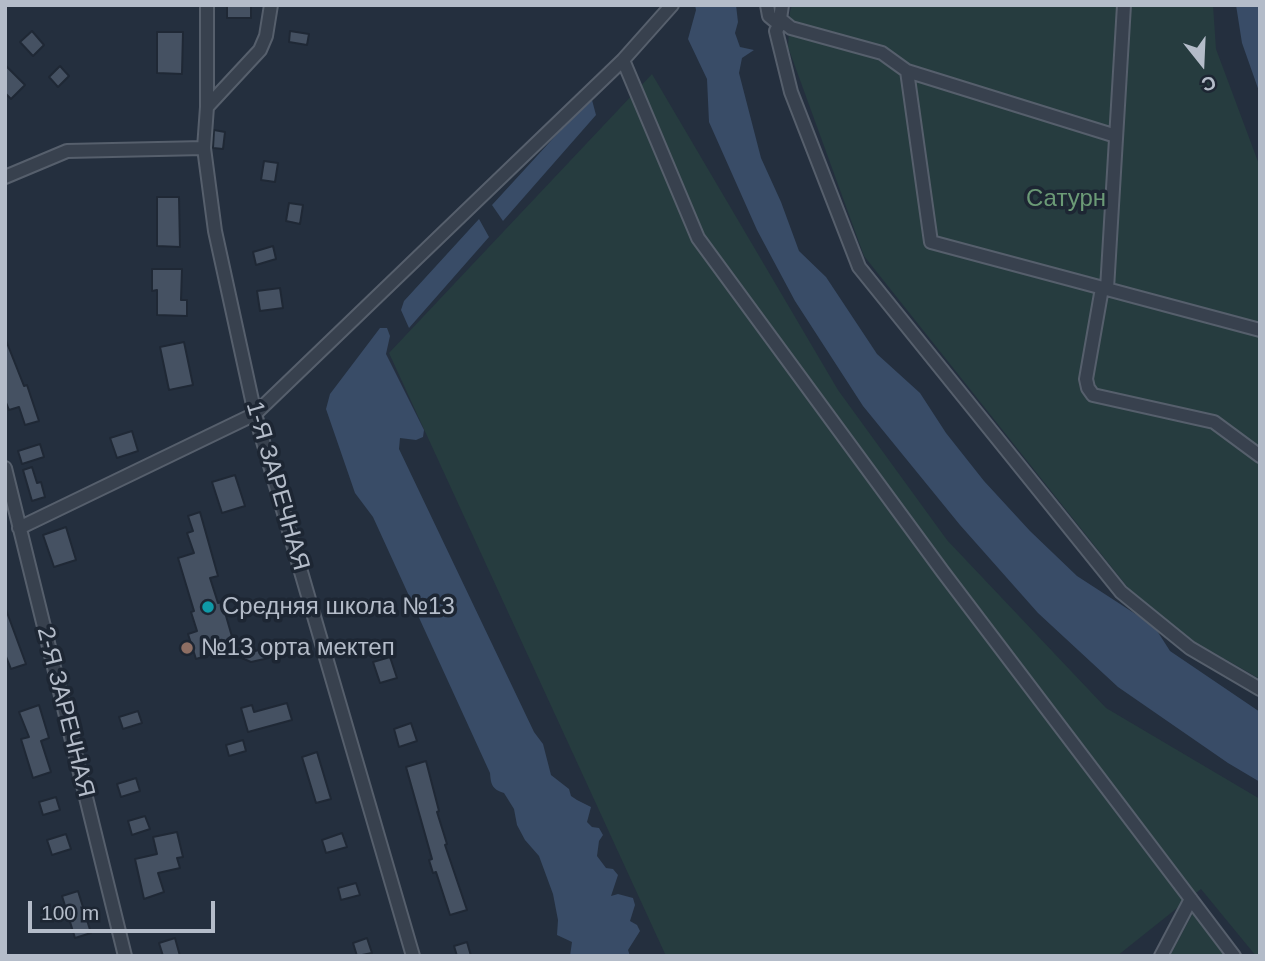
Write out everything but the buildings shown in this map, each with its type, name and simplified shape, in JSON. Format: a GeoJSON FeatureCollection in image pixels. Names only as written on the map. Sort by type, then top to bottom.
{"type":"FeatureCollection","features":[{"type":"Feature","properties":{"kind":"street","name":"1-Я ЗАРЕЧНАЯ"},"geometry":{"type":"LineString","coordinates":[[207,5],[207,107],[204,148],[215,231],[256,414],[411,955]]}},
{"type":"Feature","properties":{"kind":"street"},"geometry":{"type":"LineString","coordinates":[[207,107],[260,50],[266,36],[271,5]]}},
{"type":"Feature","properties":{"kind":"street"},"geometry":{"type":"LineString","coordinates":[[19,528],[256,414],[623,60],[672,5]]}},
{"type":"Feature","properties":{"kind":"street"},"geometry":{"type":"LineString","coordinates":[[767,5],[769,16],[791,28],[882,53],[907,71],[1116,136]]}},
{"type":"Feature","properties":{"kind":"street"},"geometry":{"type":"LineString","coordinates":[[782,5],[781,22],[776,31],[791,92],[859,267],[1121,592],[1190,648],[1260,689]]}},
{"type":"Feature","properties":{"kind":"street"},"geometry":{"type":"LineString","coordinates":[[1124,5],[1104,289],[1086,379],[1088,388],[1093,394],[1213,422],[1260,456]]}},
{"type":"Feature","properties":{"kind":"street"},"geometry":{"type":"LineString","coordinates":[[623,60],[698,238],[943,572],[1234,956]]}},
{"type":"Feature","properties":{"kind":"street"},"geometry":{"type":"LineString","coordinates":[[907,71],[931,242],[1260,330]]}},
{"type":"Feature","properties":{"kind":"street"},"geometry":{"type":"LineString","coordinates":[[5,177],[67,151],[204,148]]}},
{"type":"Feature","properties":{"kind":"street","name":"2-Я ЗАРЕЧНАЯ"},"geometry":{"type":"LineString","coordinates":[[5,468],[125,956]]}},
{"type":"Feature","properties":{"kind":"street"},"geometry":{"type":"LineString","coordinates":[[1161,956],[1191,899]]}},
{"type":"Feature","properties":{"kind":"green space","name":"Сатурн"},"geometry":{"type":"Polygon","coordinates":[[[792,5],[1213,5],[1216,49],[1260,167],[1260,679],[1195,642],[1129,589],[864,256],[788,47],[792,5]]]}},
{"type":"Feature","properties":{"kind":"green space"},"geometry":{"type":"Polygon","coordinates":[[[652,74],[838,390],[947,540],[1106,708],[1260,799],[1260,956],[1256,956],[1201,889],[1117,956],[666,956],[389,353],[652,74]]]}},
{"type":"Feature","properties":{"kind":"green space"},"geometry":{"type":"Polygon","coordinates":[[[1194,911],[1230,956],[1170,956],[1194,911]]]}},
{"type":"Feature","properties":{"kind":"water"},"geometry":{"type":"Polygon","coordinates":[[[695,5],[736,5],[738,22],[735,33],[740,47],[754,50],[742,58],[739,73],[761,158],[799,251],[826,277],[877,354],[920,393],[946,433],[984,481],[1030,531],[1077,576],[1154,626],[1170,651],[1260,712],[1260,782],[1118,687],[1038,613],[960,525],[863,406],[795,301],[757,230],[709,122],[707,79],[688,39],[695,5]]]}},
{"type":"Feature","properties":{"kind":"water"},"geometry":{"type":"Polygon","coordinates":[[[1236,5],[1260,5],[1260,94],[1242,43],[1236,5]]]}},
{"type":"Feature","properties":{"kind":"water"},"geometry":{"type":"Polygon","coordinates":[[[592,100],[596,115],[503,221],[492,205],[580,109],[592,100]]]}},
{"type":"Feature","properties":{"kind":"water"},"geometry":{"type":"Polygon","coordinates":[[[479,219],[489,237],[409,328],[401,310],[404,301],[479,219]]]}},
{"type":"Feature","properties":{"kind":"water"},"geometry":{"type":"Polygon","coordinates":[[[380,328],[387,328],[390,336],[386,354],[424,430],[423,437],[416,440],[400,438],[399,449],[534,732],[543,744],[551,775],[569,789],[571,796],[591,807],[587,822],[592,827],[599,828],[603,835],[599,841],[597,856],[606,868],[613,869],[618,875],[611,896],[618,894],[633,898],[635,905],[630,921],[637,925],[640,931],[628,950],[630,956],[570,956],[572,942],[557,935],[558,920],[553,894],[539,856],[525,840],[517,825],[514,809],[504,793],[493,786],[490,773],[373,517],[355,493],[326,409],[330,394],[380,328]]]}},
{"type":"Feature","properties":{"kind":"place","name":"Средняя школа №13"},"geometry":{"type":"Point","coordinates":[208,607]}},
{"type":"Feature","properties":{"kind":"place","name":"№13 орта мектеп"},"geometry":{"type":"Point","coordinates":[187,648]}}]}
